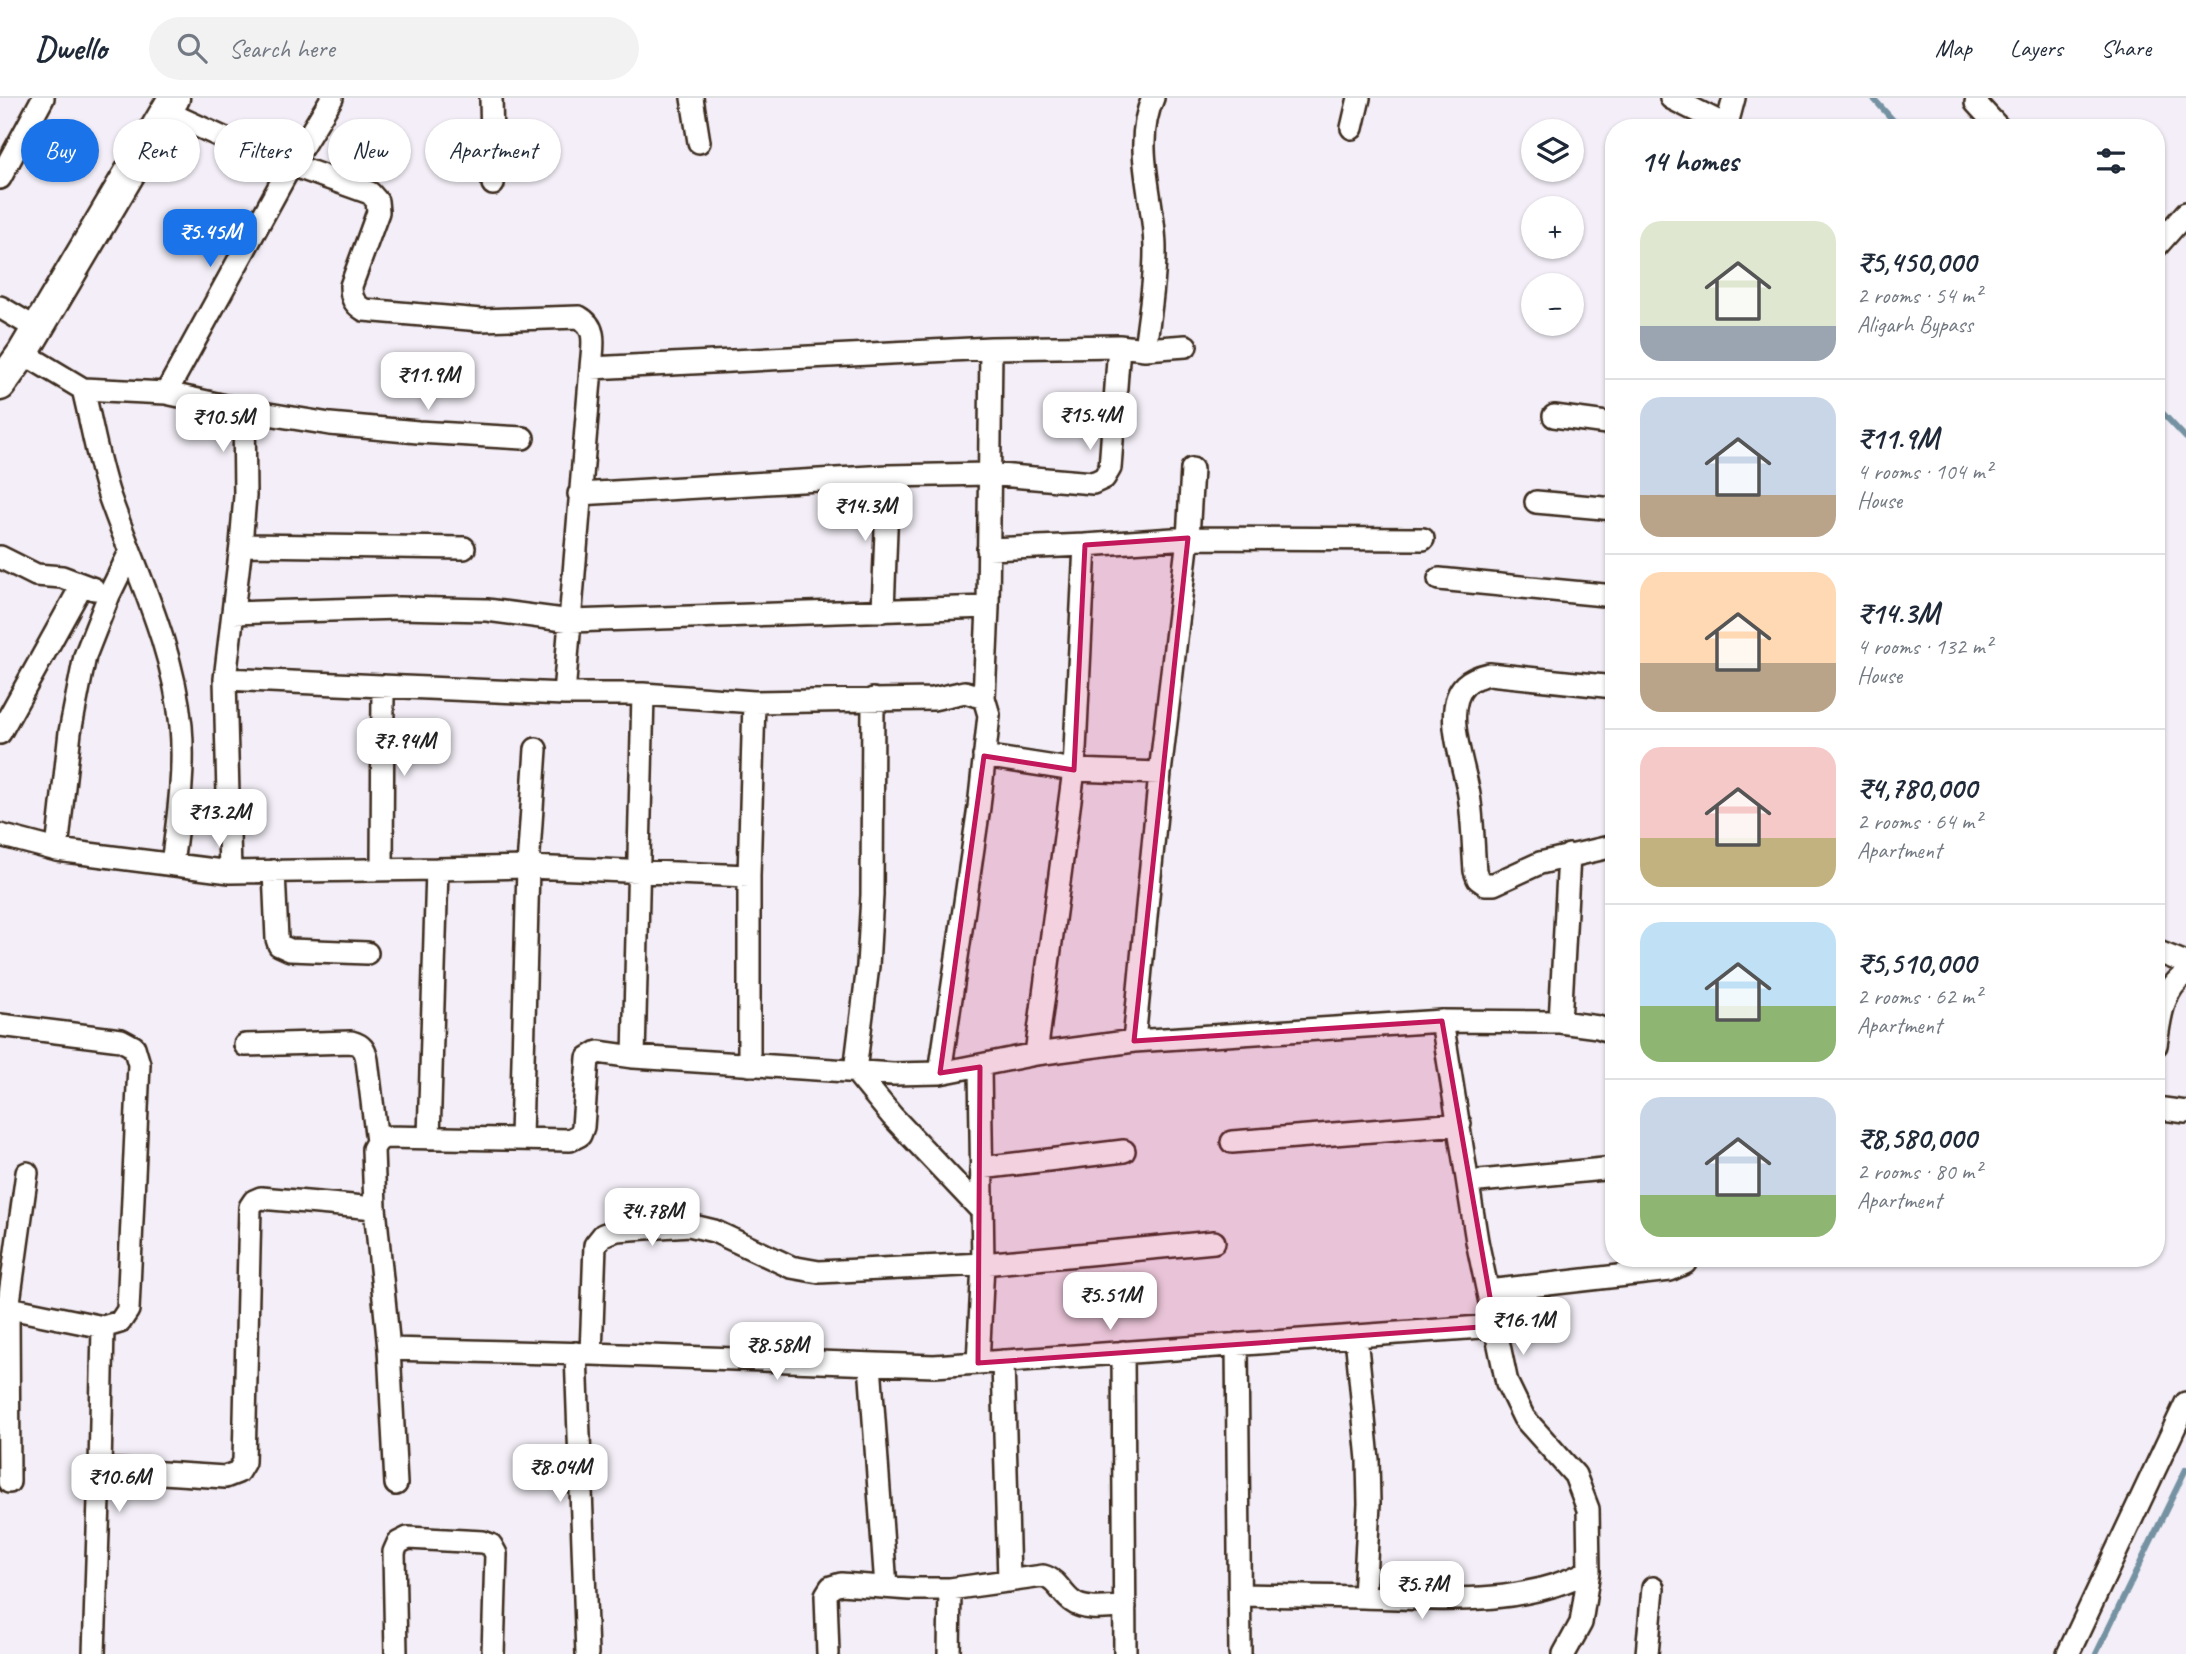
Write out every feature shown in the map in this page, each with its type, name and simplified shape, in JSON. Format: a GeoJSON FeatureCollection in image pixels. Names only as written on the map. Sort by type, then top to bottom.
{"type":"FeatureCollection","features":[{"type":"Feature","properties":{"kind":"main road"},"geometry":{"type":"LineString","coordinates":[[0,385],[30,341],[171,105]]}},
{"type":"Feature","properties":{"kind":"street"},"geometry":{"type":"LineString","coordinates":[[0,178],[43,98]]}},
{"type":"Feature","properties":{"kind":"street"},"geometry":{"type":"LineString","coordinates":[[314,127],[332,98]]}},
{"type":"Feature","properties":{"kind":"street"},"geometry":{"type":"LineString","coordinates":[[491,98],[494,184]]}},
{"type":"Feature","properties":{"kind":"street"},"geometry":{"type":"LineString","coordinates":[[692,98],[699,142]]}},
{"type":"Feature","properties":{"kind":"street"},"geometry":{"type":"LineString","coordinates":[[1145,349],[1155,253],[1144,152],[1145,127],[1153,98]]}},
{"type":"Feature","properties":{"kind":"street"},"geometry":{"type":"LineString","coordinates":[[1352,128],[1359,98]]}},
{"type":"Feature","properties":{"kind":"street"},"geometry":{"type":"LineString","coordinates":[[1671,98],[1711,119]]}},
{"type":"Feature","properties":{"kind":"street"},"geometry":{"type":"LineString","coordinates":[[1728,119],[1734,98]]}},
{"type":"Feature","properties":{"kind":"street"},"geometry":{"type":"LineString","coordinates":[[1976,103],[1991,119]]}},
{"type":"Feature","properties":{"kind":"street"},"geometry":{"type":"LineString","coordinates":[[171,105],[214,129]]}},
{"type":"Feature","properties":{"kind":"street"},"geometry":{"type":"LineString","coordinates":[[314,173],[370,193],[377,201],[378,212],[351,286],[355,305],[364,310],[481,320],[579,317],[589,323],[594,332],[564,694]]}},
{"type":"Feature","properties":{"kind":"street"},"geometry":{"type":"LineString","coordinates":[[166,393],[282,182]]}},
{"type":"Feature","properties":{"kind":"street"},"geometry":{"type":"LineString","coordinates":[[2165,237],[2186,213]]}},
{"type":"Feature","properties":{"kind":"street"},"geometry":{"type":"LineString","coordinates":[[0,307],[30,341],[83,389],[109,495],[152,604],[171,667],[181,727],[181,788],[172,864]]}},
{"type":"Feature","properties":{"kind":"street"},"geometry":{"type":"LineString","coordinates":[[591,368],[991,348],[1119,346],[1145,349],[1186,346]]}},
{"type":"Feature","properties":{"kind":"street"},"geometry":{"type":"LineString","coordinates":[[579,494],[888,476],[988,474],[1093,483],[1104,478],[1110,468],[1119,346]]}},
{"type":"Feature","properties":{"kind":"street"},"geometry":{"type":"LineString","coordinates":[[940,1073],[989,715],[984,698],[988,607],[991,348]]}},
{"type":"Feature","properties":{"kind":"street"},"geometry":{"type":"LineString","coordinates":[[83,389],[166,393],[244,410],[330,424],[523,438]]}},
{"type":"Feature","properties":{"kind":"street"},"geometry":{"type":"LineString","coordinates":[[230,872],[225,679],[242,545],[245,496],[244,410]]}},
{"type":"Feature","properties":{"kind":"street"},"geometry":{"type":"LineString","coordinates":[[1554,416],[1605,423]]}},
{"type":"Feature","properties":{"kind":"street"},"geometry":{"type":"LineString","coordinates":[[1134,1041],[1160,773],[1188,538],[1192,469]]}},
{"type":"Feature","properties":{"kind":"street"},"geometry":{"type":"LineString","coordinates":[[883,611],[888,476]]}},
{"type":"Feature","properties":{"kind":"street"},"geometry":{"type":"LineString","coordinates":[[1536,502],[1605,508]]}},
{"type":"Feature","properties":{"kind":"street"},"geometry":{"type":"LineString","coordinates":[[988,549],[1188,538],[1423,539]]}},
{"type":"Feature","properties":{"kind":"street"},"geometry":{"type":"LineString","coordinates":[[242,545],[464,548]]}},
{"type":"Feature","properties":{"kind":"street"},"geometry":{"type":"LineString","coordinates":[[1036,1054],[1074,770],[1086,545]]}},
{"type":"Feature","properties":{"kind":"street"},"geometry":{"type":"LineString","coordinates":[[57,850],[70,732],[85,656],[109,595],[130,552]]}},
{"type":"Feature","properties":{"kind":"street"},"geometry":{"type":"LineString","coordinates":[[0,557],[36,575],[61,577],[109,595]]}},
{"type":"Feature","properties":{"kind":"street"},"geometry":{"type":"LineString","coordinates":[[1439,579],[1605,595]]}},
{"type":"Feature","properties":{"kind":"street"},"geometry":{"type":"LineString","coordinates":[[0,733],[82,585]]}},
{"type":"Feature","properties":{"kind":"street"},"geometry":{"type":"LineString","coordinates":[[233,613],[360,609],[487,610],[570,621],[988,607]]}},
{"type":"Feature","properties":{"kind":"street"},"geometry":{"type":"LineString","coordinates":[[1605,686],[1489,674],[1474,679],[1463,687],[1456,704],[1455,732],[1469,793],[1475,871],[1478,879],[1485,884],[1494,884],[1540,863],[1605,848]]}},
{"type":"Feature","properties":{"kind":"street"},"geometry":{"type":"LineString","coordinates":[[225,679],[564,694],[643,694],[754,702],[933,699],[965,692],[984,698]]}},
{"type":"Feature","properties":{"kind":"street"},"geometry":{"type":"LineString","coordinates":[[382,870],[383,686]]}},
{"type":"Feature","properties":{"kind":"street"},"geometry":{"type":"LineString","coordinates":[[634,1057],[643,694]]}},
{"type":"Feature","properties":{"kind":"street"},"geometry":{"type":"LineString","coordinates":[[873,699],[871,919],[855,1072],[900,1125],[982,1211]]}},
{"type":"Feature","properties":{"kind":"street"},"geometry":{"type":"LineString","coordinates":[[749,1065],[749,876],[754,702]]}},
{"type":"Feature","properties":{"kind":"street"},"geometry":{"type":"LineString","coordinates":[[522,1138],[528,867],[537,749]]}},
{"type":"Feature","properties":{"kind":"street"},"geometry":{"type":"LineString","coordinates":[[984,756],[1074,770],[1160,773]]}},
{"type":"Feature","properties":{"kind":"street"},"geometry":{"type":"LineString","coordinates":[[0,835],[57,850],[230,872],[528,867],[749,876]]}},
{"type":"Feature","properties":{"kind":"street"},"geometry":{"type":"LineString","coordinates":[[1560,1023],[1569,855]]}},
{"type":"Feature","properties":{"kind":"street"},"geometry":{"type":"LineString","coordinates":[[429,1138],[437,869]]}},
{"type":"Feature","properties":{"kind":"street"},"geometry":{"type":"LineString","coordinates":[[274,871],[279,945],[290,950],[367,953]]}},
{"type":"Feature","properties":{"kind":"street"},"geometry":{"type":"LineString","coordinates":[[2165,955],[2186,963]]}},
{"type":"Feature","properties":{"kind":"street"},"geometry":{"type":"LineString","coordinates":[[2165,1002],[2171,988],[2186,974]]}},
{"type":"Feature","properties":{"kind":"street"},"geometry":{"type":"LineString","coordinates":[[1442,1021],[1488,1291],[1507,1383],[1524,1418],[1575,1475],[1588,1509],[1589,1571],[1581,1623],[1564,1654]]}},
{"type":"Feature","properties":{"kind":"street"},"geometry":{"type":"LineString","coordinates":[[396,1484],[389,1349],[375,1208],[373,1149],[384,1137],[570,1140],[580,1135],[583,1127],[588,1058],[598,1052],[634,1057],[855,1072],[940,1073],[1036,1054],[1134,1041],[1442,1021],[1560,1023],[1605,1029]]}},
{"type":"Feature","properties":{"kind":"street"},"geometry":{"type":"LineString","coordinates":[[0,1025],[121,1040],[134,1047],[139,1064],[128,1310],[120,1322],[103,1327],[4,1308]]}},
{"type":"Feature","properties":{"kind":"street"},"geometry":{"type":"LineString","coordinates":[[245,1045],[360,1044],[365,1050],[367,1060],[377,1142]]}},
{"type":"Feature","properties":{"kind":"street"},"geometry":{"type":"LineString","coordinates":[[978,1363],[983,1264],[980,1067]]}},
{"type":"Feature","properties":{"kind":"street"},"geometry":{"type":"LineString","coordinates":[[2165,1109],[2186,1112]]}},
{"type":"Feature","properties":{"kind":"street"},"geometry":{"type":"LineString","coordinates":[[1232,1142],[1460,1124]]}},
{"type":"Feature","properties":{"kind":"street"},"geometry":{"type":"LineString","coordinates":[[981,1168],[1124,1152]]}},
{"type":"Feature","properties":{"kind":"street"},"geometry":{"type":"LineString","coordinates":[[1469,1182],[1605,1169]]}},
{"type":"Feature","properties":{"kind":"street"},"geometry":{"type":"LineString","coordinates":[[9,1482],[4,1308],[27,1173]]}},
{"type":"Feature","properties":{"kind":"street"},"geometry":{"type":"LineString","coordinates":[[100,1469],[225,1477],[238,1472],[244,1462],[250,1208],[254,1201],[261,1198],[375,1208]]}},
{"type":"Feature","properties":{"kind":"street"},"geometry":{"type":"LineString","coordinates":[[587,1654],[583,1353],[595,1245],[603,1235],[617,1230],[689,1225],[714,1231],[790,1267],[820,1272],[983,1264],[1214,1242]]}},
{"type":"Feature","properties":{"kind":"street"},"geometry":{"type":"LineString","coordinates":[[1488,1291],[1670,1270],[1676,1267]]}},
{"type":"Feature","properties":{"kind":"street"},"geometry":{"type":"LineString","coordinates":[[389,1349],[934,1366],[1495,1326]]}},
{"type":"Feature","properties":{"kind":"street"},"geometry":{"type":"LineString","coordinates":[[94,1654],[103,1327]]}},
{"type":"Feature","properties":{"kind":"street"},"geometry":{"type":"LineString","coordinates":[[1356,1336],[1368,1471],[1364,1597]]}},
{"type":"Feature","properties":{"kind":"street"},"geometry":{"type":"LineString","coordinates":[[1237,1344],[1240,1654]]}},
{"type":"Feature","properties":{"kind":"street"},"geometry":{"type":"LineString","coordinates":[[1123,1352],[1125,1654]]}},
{"type":"Feature","properties":{"kind":"street"},"geometry":{"type":"LineString","coordinates":[[1003,1361],[1009,1581]]}},
{"type":"Feature","properties":{"kind":"street"},"geometry":{"type":"LineString","coordinates":[[870,1364],[886,1587]]}},
{"type":"Feature","properties":{"kind":"street"},"geometry":{"type":"LineString","coordinates":[[2068,1654],[2186,1403]]}},
{"type":"Feature","properties":{"kind":"street"},"geometry":{"type":"LineString","coordinates":[[396,1654],[394,1552],[398,1543],[408,1538],[483,1542],[491,1545],[496,1554],[493,1654]]}},
{"type":"Feature","properties":{"kind":"street"},"geometry":{"type":"LineString","coordinates":[[1240,1595],[1422,1600],[1538,1592],[1566,1583],[1589,1571]]}},
{"type":"Feature","properties":{"kind":"street"},"geometry":{"type":"LineString","coordinates":[[828,1654],[826,1595],[831,1587],[841,1584],[950,1589],[1043,1576],[1052,1578],[1074,1603],[1084,1607],[1125,1606]]}},
{"type":"Feature","properties":{"kind":"street"},"geometry":{"type":"LineString","coordinates":[[1647,1654],[1653,1588]]}},
{"type":"Feature","properties":{"kind":"street"},"geometry":{"type":"LineString","coordinates":[[948,1654],[950,1589]]}},
{"type":"Feature","properties":{"kind":"highlighted area"},"geometry":{"type":"Polygon","coordinates":[[[1188,538],[1134,1041],[1442,1021],[1495,1326],[978,1363],[980,1067],[940,1073],[984,756],[1074,770],[1085,545],[1188,538]]]}},
{"type":"Feature","properties":{"kind":"waterway"},"geometry":{"type":"LineString","coordinates":[[1873,98],[1892,119]]}},
{"type":"Feature","properties":{"kind":"waterway"},"geometry":{"type":"LineString","coordinates":[[2165,416],[2186,438]]}},
{"type":"Feature","properties":{"kind":"waterway"},"geometry":{"type":"LineString","coordinates":[[2096,1654],[2186,1469]]}}]}
